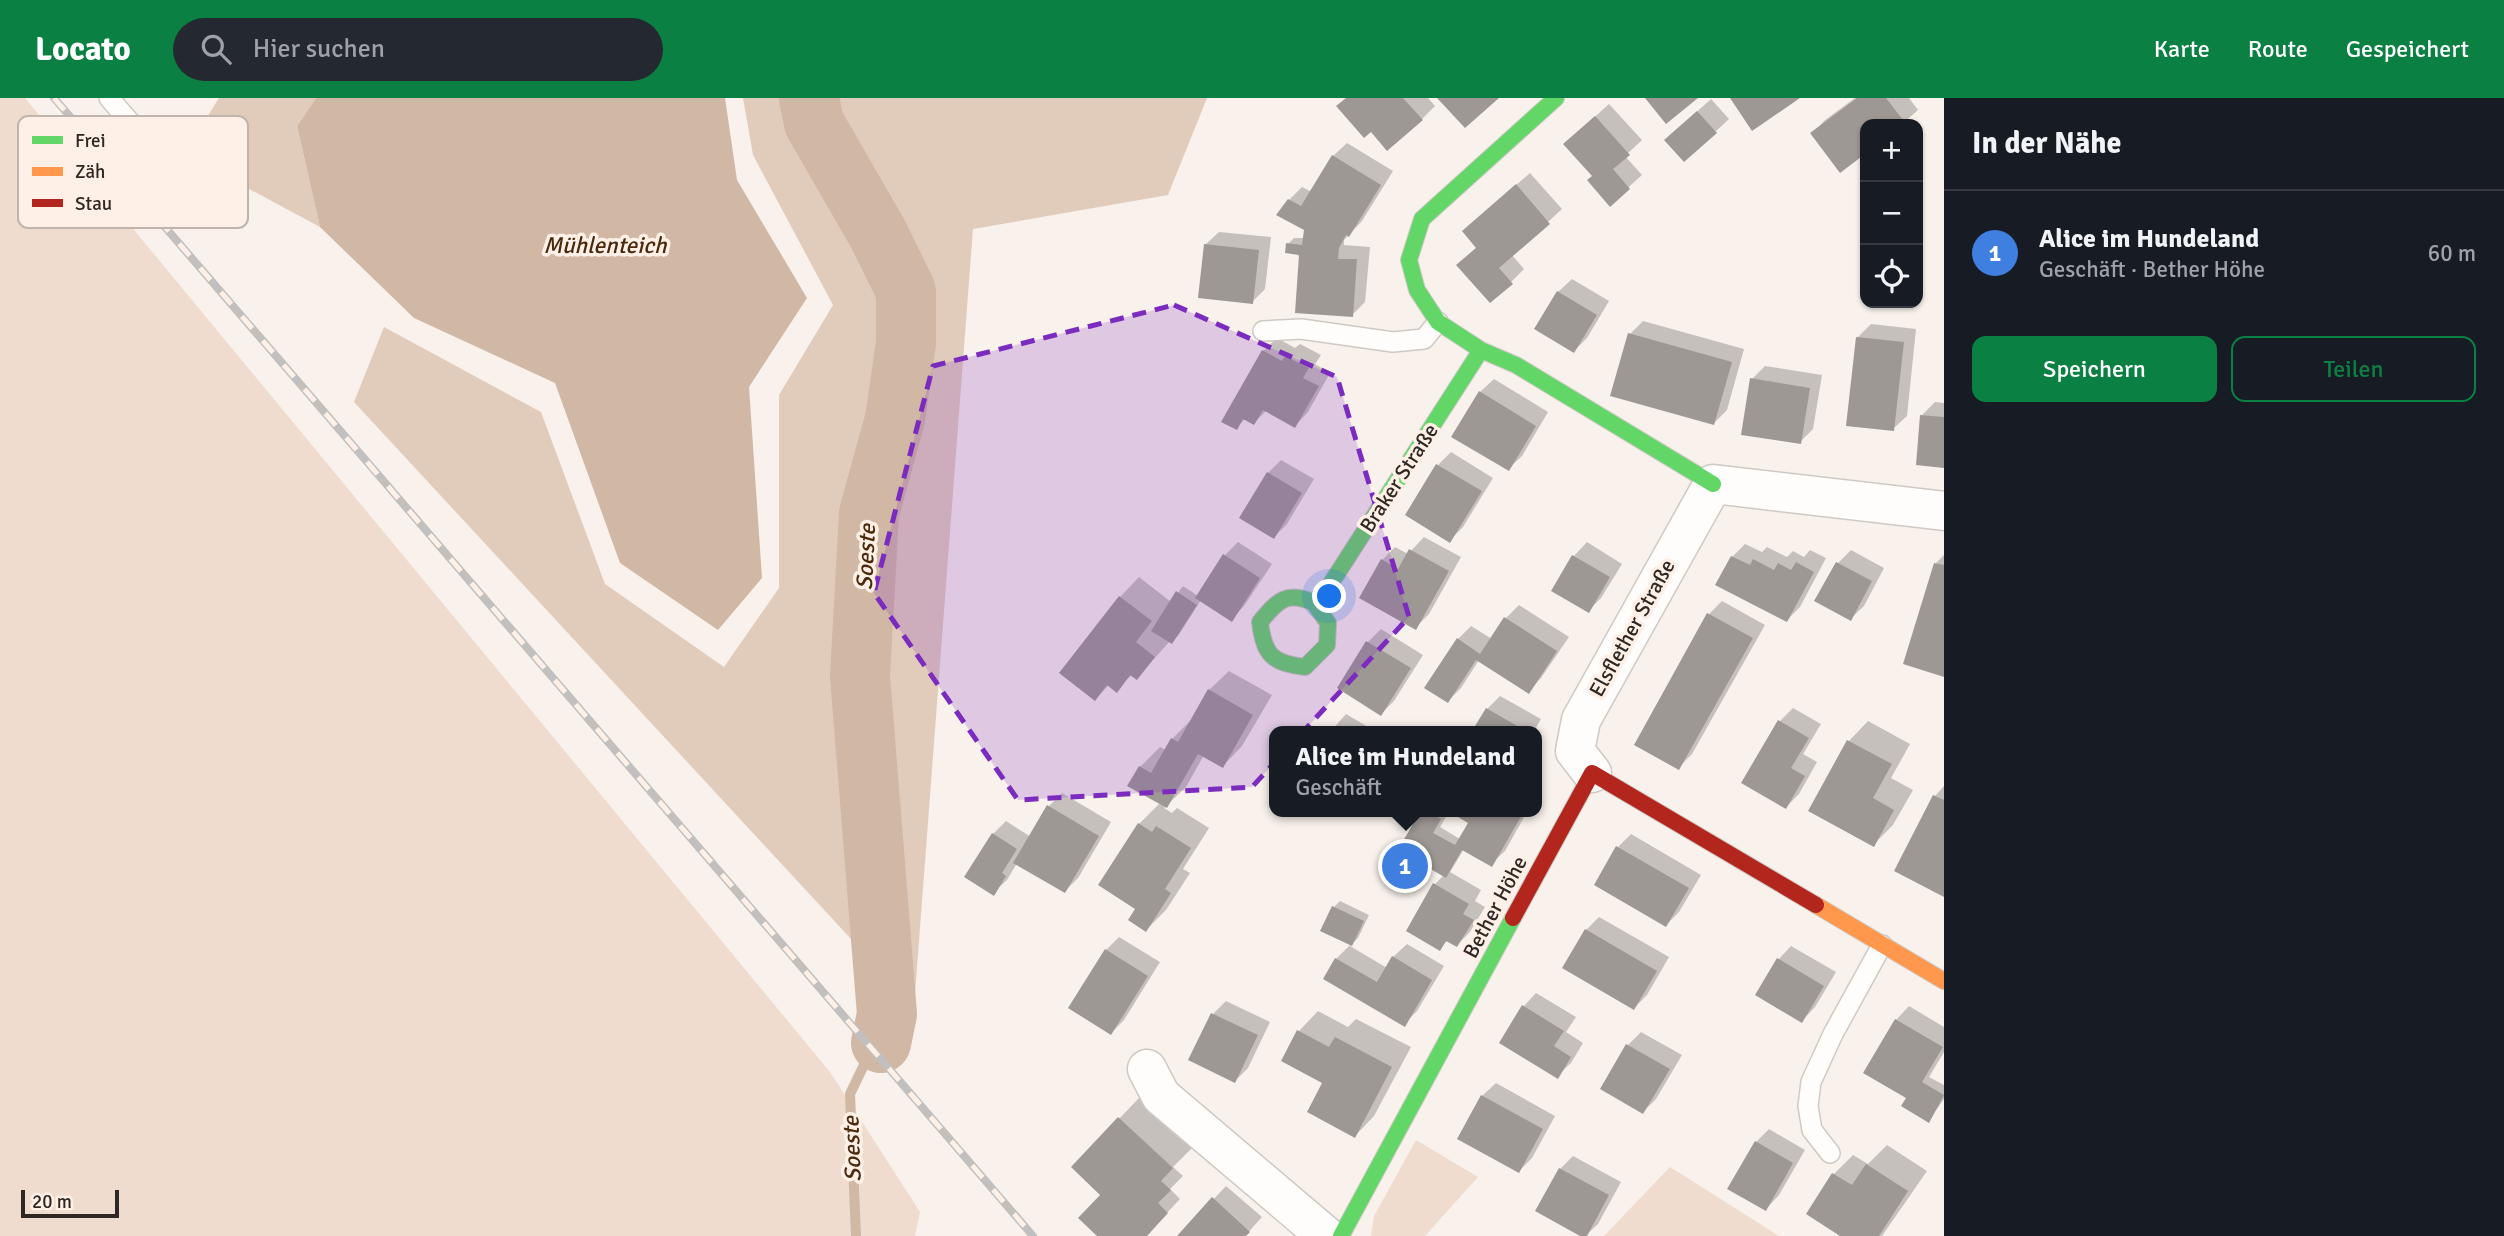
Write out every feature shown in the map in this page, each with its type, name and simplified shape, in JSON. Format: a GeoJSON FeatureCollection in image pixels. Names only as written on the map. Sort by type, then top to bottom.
{"type":"FeatureCollection","features":[{"type":"Feature","properties":{"kind":"street"},"geometry":{"type":"LineString","coordinates":[[1556,98],[1422,219],[1409,260],[1417,290],[1438,322],[1481,349],[1516,365],[1713,484],[1944,511]]}},
{"type":"Feature","properties":{"kind":"street","name":"Braker Straße"},"geometry":{"type":"LineString","coordinates":[[1314,603],[1328,588],[1481,349]]}},
{"type":"Feature","properties":{"kind":"street","name":"Elsflether Straße"},"geometry":{"type":"LineString","coordinates":[[1592,773],[1575,751],[1581,720],[1713,484]]}},
{"type":"Feature","properties":{"kind":"street"},"geometry":{"type":"LineString","coordinates":[[1286,597],[1303,597],[1314,603],[1328,623],[1327,645],[1305,667],[1286,666],[1269,656],[1262,645],[1260,622],[1273,606],[1286,597]]}},
{"type":"Feature","properties":{"kind":"street"},"geometry":{"type":"LineString","coordinates":[[1592,773],[1944,981]]}},
{"type":"Feature","properties":{"kind":"street","name":"Bether Höhe"},"geometry":{"type":"LineString","coordinates":[[1341,1236],[1592,773]]}},
{"type":"Feature","properties":{"kind":"street"},"geometry":{"type":"LineString","coordinates":[[1147,1069],[1161,1096],[1326,1236]]}},
{"type":"Feature","properties":{"kind":"lane"},"geometry":{"type":"LineString","coordinates":[[109,98],[125,116]]}},
{"type":"Feature","properties":{"kind":"lane"},"geometry":{"type":"LineString","coordinates":[[1263,331],[1301,329],[1393,342],[1423,340],[1438,322]]}},
{"type":"Feature","properties":{"kind":"lane"},"geometry":{"type":"LineString","coordinates":[[1830,1153],[1812,1130],[1808,1106],[1811,1082],[1833,1034],[1882,945]]}},
{"type":"Feature","properties":{"kind":"highlighted area"},"geometry":{"type":"Polygon","coordinates":[[[1174,305],[1337,377],[1409,617],[1252,787],[1018,800],[874,593],[933,366],[1174,305]]]}},
{"type":"Feature","properties":{"kind":"shaded area"},"geometry":{"type":"Polygon","coordinates":[[[0,98],[25,98],[40,116],[18,116],[18,228],[132,228],[830,1072],[920,1212],[915,1236],[0,1236],[0,98]]]}},
{"type":"Feature","properties":{"kind":"shaded area"},"geometry":{"type":"Polygon","coordinates":[[[219,98],[316,98],[297,126],[320,227],[248,188],[248,116],[208,116],[219,98]]]}},
{"type":"Feature","properties":{"kind":"shaded area"},"geometry":{"type":"Polygon","coordinates":[[[743,98],[1207,98],[1168,195],[973,229],[914,1007],[354,402],[384,327],[541,412],[605,584],[724,667],[779,588],[779,395],[833,305],[753,155],[743,98]]]}},
{"type":"Feature","properties":{"kind":"shaded area"},"geometry":{"type":"Polygon","coordinates":[[[1416,1140],[1478,1177],[1425,1236],[1371,1236],[1374,1216],[1416,1140]]]}},
{"type":"Feature","properties":{"kind":"shaded area"},"geometry":{"type":"Polygon","coordinates":[[[1670,1167],[1779,1236],[1604,1236],[1670,1167]]]}},
{"type":"Feature","properties":{"kind":"water","name":"Mühlenteich"},"geometry":{"type":"Polygon","coordinates":[[[316,98],[725,98],[737,180],[807,298],[749,387],[762,578],[718,630],[620,563],[555,383],[414,318],[320,227],[297,126],[316,98]]]}},
{"type":"Feature","properties":{"kind":"building"},"geometry":{"type":"Polygon","coordinates":[[[1346,98],[1403,98],[1423,120],[1387,151],[1371,132],[1364,138],[1336,106],[1346,98]]]}},
{"type":"Feature","properties":{"kind":"building"},"geometry":{"type":"Polygon","coordinates":[[[1437,98],[1499,98],[1465,128],[1437,98]]]}},
{"type":"Feature","properties":{"kind":"building"},"geometry":{"type":"Polygon","coordinates":[[[1645,98],[1698,98],[1666,124],[1645,98]]]}},
{"type":"Feature","properties":{"kind":"building"},"geometry":{"type":"Polygon","coordinates":[[[1730,98],[1800,98],[1752,131],[1730,98]]]}},
{"type":"Feature","properties":{"kind":"building"},"geometry":{"type":"Polygon","coordinates":[[[1857,98],[1886,98],[1902,119],[1860,119],[1860,158],[1840,173],[1810,133],[1857,98]]]}},
{"type":"Feature","properties":{"kind":"building"},"geometry":{"type":"Polygon","coordinates":[[[1697,111],[1717,133],[1684,162],[1664,140],[1697,111]]]}},
{"type":"Feature","properties":{"kind":"building"},"geometry":{"type":"Polygon","coordinates":[[[1595,116],[1630,155],[1613,169],[1630,189],[1610,207],[1587,180],[1592,176],[1563,144],[1595,116]]]}},
{"type":"Feature","properties":{"kind":"building"},"geometry":{"type":"Polygon","coordinates":[[[1332,155],[1381,185],[1349,237],[1346,235],[1339,248],[1338,259],[1357,259],[1353,317],[1295,313],[1299,255],[1285,253],[1286,243],[1302,245],[1304,230],[1276,215],[1288,199],[1301,206],[1332,155]]]}},
{"type":"Feature","properties":{"kind":"building"},"geometry":{"type":"Polygon","coordinates":[[[1516,184],[1550,224],[1499,268],[1513,284],[1490,303],[1456,265],[1476,248],[1462,231],[1516,184]]]}},
{"type":"Feature","properties":{"kind":"building"},"geometry":{"type":"Polygon","coordinates":[[[1204,244],[1259,250],[1253,304],[1198,298],[1204,244]]]}},
{"type":"Feature","properties":{"kind":"building"},"geometry":{"type":"Polygon","coordinates":[[[1557,291],[1597,315],[1574,353],[1534,329],[1557,291]]]}},
{"type":"Feature","properties":{"kind":"building"},"geometry":{"type":"Polygon","coordinates":[[[1628,333],[1732,362],[1714,425],[1610,396],[1628,333]]]}},
{"type":"Feature","properties":{"kind":"building"},"geometry":{"type":"Polygon","coordinates":[[[1856,337],[1904,342],[1894,431],[1846,426],[1856,337]]]}},
{"type":"Feature","properties":{"kind":"building"},"geometry":{"type":"Polygon","coordinates":[[[1262,350],[1282,361],[1285,356],[1309,368],[1303,378],[1319,386],[1295,428],[1263,410],[1254,425],[1243,419],[1237,430],[1221,422],[1262,350]]]}},
{"type":"Feature","properties":{"kind":"building"},"geometry":{"type":"Polygon","coordinates":[[[1750,378],[1810,388],[1801,444],[1741,435],[1750,378]]]}},
{"type":"Feature","properties":{"kind":"building"},"geometry":{"type":"Polygon","coordinates":[[[1479,391],[1536,426],[1509,471],[1451,437],[1479,391]]]}},
{"type":"Feature","properties":{"kind":"building"},"geometry":{"type":"Polygon","coordinates":[[[1920,415],[1944,417],[1944,468],[1916,465],[1920,415]]]}},
{"type":"Feature","properties":{"kind":"building"},"geometry":{"type":"Polygon","coordinates":[[[1436,464],[1482,491],[1450,543],[1405,515],[1436,464]]]}},
{"type":"Feature","properties":{"kind":"building"},"geometry":{"type":"Polygon","coordinates":[[[1267,472],[1302,493],[1274,539],[1239,518],[1267,472]]]}},
{"type":"Feature","properties":{"kind":"building"},"geometry":{"type":"Polygon","coordinates":[[[1409,549],[1449,571],[1416,630],[1359,598],[1381,559],[1398,569],[1409,549]]]}},
{"type":"Feature","properties":{"kind":"building"},"geometry":{"type":"Polygon","coordinates":[[[1223,554],[1260,578],[1232,622],[1195,598],[1223,554]]]}},
{"type":"Feature","properties":{"kind":"building"},"geometry":{"type":"Polygon","coordinates":[[[1572,555],[1610,577],[1589,613],[1551,591],[1572,555]]]}},
{"type":"Feature","properties":{"kind":"building"},"geometry":{"type":"Polygon","coordinates":[[[1731,556],[1750,565],[1753,559],[1774,570],[1778,563],[1791,570],[1796,562],[1814,572],[1787,622],[1715,585],[1731,556]]]}},
{"type":"Feature","properties":{"kind":"building"},"geometry":{"type":"Polygon","coordinates":[[[1836,562],[1872,581],[1851,621],[1814,601],[1836,562]]]}},
{"type":"Feature","properties":{"kind":"building"},"geometry":{"type":"Polygon","coordinates":[[[1934,563],[1944,565],[1944,677],[1903,664],[1934,563]]]}},
{"type":"Feature","properties":{"kind":"building"},"geometry":{"type":"Polygon","coordinates":[[[1176,591],[1197,605],[1172,644],[1151,631],[1176,591]]]}},
{"type":"Feature","properties":{"kind":"building"},"geometry":{"type":"Polygon","coordinates":[[[1119,596],[1152,621],[1136,642],[1155,657],[1137,680],[1130,675],[1117,693],[1107,685],[1095,701],[1059,673],[1119,596]]]}},
{"type":"Feature","properties":{"kind":"building"},"geometry":{"type":"Polygon","coordinates":[[[1707,613],[1753,638],[1679,770],[1634,745],[1707,613]]]}},
{"type":"Feature","properties":{"kind":"building"},"geometry":{"type":"Polygon","coordinates":[[[1504,617],[1557,651],[1529,694],[1476,660],[1448,703],[1424,688],[1457,638],[1480,654],[1504,617]]]}},
{"type":"Feature","properties":{"kind":"building"},"geometry":{"type":"Polygon","coordinates":[[[1366,641],[1411,668],[1381,716],[1337,688],[1366,641]]]}},
{"type":"Feature","properties":{"kind":"building"},"geometry":{"type":"Polygon","coordinates":[[[1208,689],[1253,715],[1223,768],[1198,754],[1167,808],[1127,786],[1139,766],[1151,773],[1171,738],[1178,742],[1208,689]]]}},
{"type":"Feature","properties":{"kind":"building"},"geometry":{"type":"Polygon","coordinates":[[[1486,708],[1517,726],[1475,726],[1486,708]]]}},
{"type":"Feature","properties":{"kind":"building"},"geometry":{"type":"Polygon","coordinates":[[[1778,720],[1809,738],[1791,768],[1805,776],[1786,809],[1741,783],[1778,720]]]}},
{"type":"Feature","properties":{"kind":"building"},"geometry":{"type":"Polygon","coordinates":[[[1847,740],[1892,764],[1873,798],[1894,810],[1874,847],[1808,811],[1847,740]]]}},
{"type":"Feature","properties":{"kind":"building"},"geometry":{"type":"Polygon","coordinates":[[[1933,795],[1944,800],[1944,897],[1894,871],[1933,795]]]}},
{"type":"Feature","properties":{"kind":"building"},"geometry":{"type":"Polygon","coordinates":[[[1047,805],[1099,836],[1065,893],[1013,863],[1047,805]]]}},
{"type":"Feature","properties":{"kind":"building"},"geometry":{"type":"Polygon","coordinates":[[[1417,817],[1441,819],[1433,833],[1455,845],[1468,823],[1458,817],[1521,817],[1492,867],[1462,850],[1446,878],[1417,861],[1407,878],[1388,867],[1417,817]]]}},
{"type":"Feature","properties":{"kind":"building"},"geometry":{"type":"Polygon","coordinates":[[[1138,823],[1152,832],[1156,826],[1191,848],[1165,889],[1171,893],[1146,932],[1128,920],[1135,909],[1098,885],[1138,823]]]}},
{"type":"Feature","properties":{"kind":"building"},"geometry":{"type":"Polygon","coordinates":[[[992,833],[1017,849],[1002,873],[1006,876],[994,896],[964,877],[992,833]]]}},
{"type":"Feature","properties":{"kind":"building"},"geometry":{"type":"Polygon","coordinates":[[[1616,846],[1689,888],[1666,927],[1594,885],[1616,846]]]}},
{"type":"Feature","properties":{"kind":"building"},"geometry":{"type":"Polygon","coordinates":[[[1433,883],[1469,904],[1463,914],[1474,920],[1457,947],[1446,941],[1440,951],[1406,931],[1433,883]]]}},
{"type":"Feature","properties":{"kind":"building"},"geometry":{"type":"Polygon","coordinates":[[[1332,906],[1364,921],[1352,946],[1320,931],[1332,906]]]}},
{"type":"Feature","properties":{"kind":"building"},"geometry":{"type":"Polygon","coordinates":[[[1585,929],[1657,971],[1634,1010],[1562,968],[1585,929]]]}},
{"type":"Feature","properties":{"kind":"building"},"geometry":{"type":"Polygon","coordinates":[[[1105,949],[1148,976],[1111,1035],[1068,1008],[1105,949]]]}},
{"type":"Feature","properties":{"kind":"building"},"geometry":{"type":"Polygon","coordinates":[[[1392,956],[1432,980],[1405,1027],[1323,979],[1335,958],[1377,982],[1392,956]]]}},
{"type":"Feature","properties":{"kind":"building"},"geometry":{"type":"Polygon","coordinates":[[[1777,958],[1824,986],[1802,1023],[1755,995],[1777,958]]]}},
{"type":"Feature","properties":{"kind":"building"},"geometry":{"type":"Polygon","coordinates":[[[1522,1005],[1564,1031],[1554,1046],[1571,1057],[1558,1079],[1499,1043],[1522,1005]]]}},
{"type":"Feature","properties":{"kind":"building"},"geometry":{"type":"Polygon","coordinates":[[[1211,1013],[1258,1035],[1235,1083],[1188,1060],[1211,1013]]]}},
{"type":"Feature","properties":{"kind":"building"},"geometry":{"type":"Polygon","coordinates":[[[1895,1019],[1943,1047],[1922,1082],[1944,1095],[1929,1123],[1901,1106],[1906,1098],[1863,1073],[1895,1019]]]}},
{"type":"Feature","properties":{"kind":"building"},"geometry":{"type":"Polygon","coordinates":[[[1297,1030],[1329,1047],[1335,1037],[1392,1067],[1355,1138],[1307,1112],[1322,1083],[1281,1061],[1297,1030]]]}},
{"type":"Feature","properties":{"kind":"building"},"geometry":{"type":"Polygon","coordinates":[[[1626,1044],[1670,1069],[1643,1114],[1600,1089],[1626,1044]]]}},
{"type":"Feature","properties":{"kind":"building"},"geometry":{"type":"Polygon","coordinates":[[[1481,1095],[1543,1129],[1519,1173],[1457,1139],[1481,1095]]]}},
{"type":"Feature","properties":{"kind":"building"},"geometry":{"type":"Polygon","coordinates":[[[1118,1117],[1173,1168],[1161,1181],[1171,1190],[1158,1203],[1168,1213],[1147,1236],[1097,1236],[1078,1218],[1100,1195],[1071,1167],[1118,1117]]]}},
{"type":"Feature","properties":{"kind":"building"},"geometry":{"type":"Polygon","coordinates":[[[1755,1141],[1793,1163],[1766,1211],[1727,1189],[1755,1141]]]}},
{"type":"Feature","properties":{"kind":"building"},"geometry":{"type":"Polygon","coordinates":[[[1866,1164],[1908,1191],[1879,1236],[1840,1236],[1806,1214],[1832,1173],[1852,1185],[1866,1164]]]}},
{"type":"Feature","properties":{"kind":"building"},"geometry":{"type":"Polygon","coordinates":[[[1559,1168],[1609,1195],[1587,1236],[1580,1236],[1535,1211],[1559,1168]]]}},
{"type":"Feature","properties":{"kind":"building"},"geometry":{"type":"Polygon","coordinates":[[[1212,1197],[1250,1232],[1246,1236],[1177,1236],[1212,1197]]]}},
{"type":"Feature","properties":{"kind":"waterway","name":"Soeste"},"geometry":{"type":"LineString","coordinates":[[809,98],[814,123],[878,234],[906,291],[906,343],[895,419],[869,513],[860,676],[887,1014],[881,1043]]}},
{"type":"Feature","properties":{"kind":"waterway","name":"Soeste"},"geometry":{"type":"LineString","coordinates":[[856,1236],[850,1094],[864,1065]]}},
{"type":"Feature","properties":{"kind":"railway"},"geometry":{"type":"LineString","coordinates":[[54,98],[69,116]]}},
{"type":"Feature","properties":{"kind":"railway"},"geometry":{"type":"LineString","coordinates":[[166,228],[1033,1236]]}},
{"type":"Feature","properties":{"kind":"traffic: fast"},"geometry":{"type":"LineString","coordinates":[[1556,98],[1422,219],[1409,260],[1417,290],[1438,322],[1481,350],[1516,365],[1713,484]]}},
{"type":"Feature","properties":{"kind":"traffic: fast"},"geometry":{"type":"LineString","coordinates":[[1314,603],[1328,623],[1327,645],[1305,667],[1277,660],[1267,650],[1260,622],[1277,603],[1290,598],[1314,603],[1328,588],[1481,350]]}},
{"type":"Feature","properties":{"kind":"traffic: fast"},"geometry":{"type":"LineString","coordinates":[[1341,1236],[1513,918]]}},
{"type":"Feature","properties":{"kind":"traffic: slow"},"geometry":{"type":"LineString","coordinates":[[1816,905],[1944,981]]}},
{"type":"Feature","properties":{"kind":"traffic: jam"},"geometry":{"type":"LineString","coordinates":[[1513,918],[1592,773],[1816,905]]}},
{"type":"Feature","properties":{"kind":"place","name":"Alice im Hundeland"},"geometry":{"type":"Point","coordinates":[1405,866]}}]}
